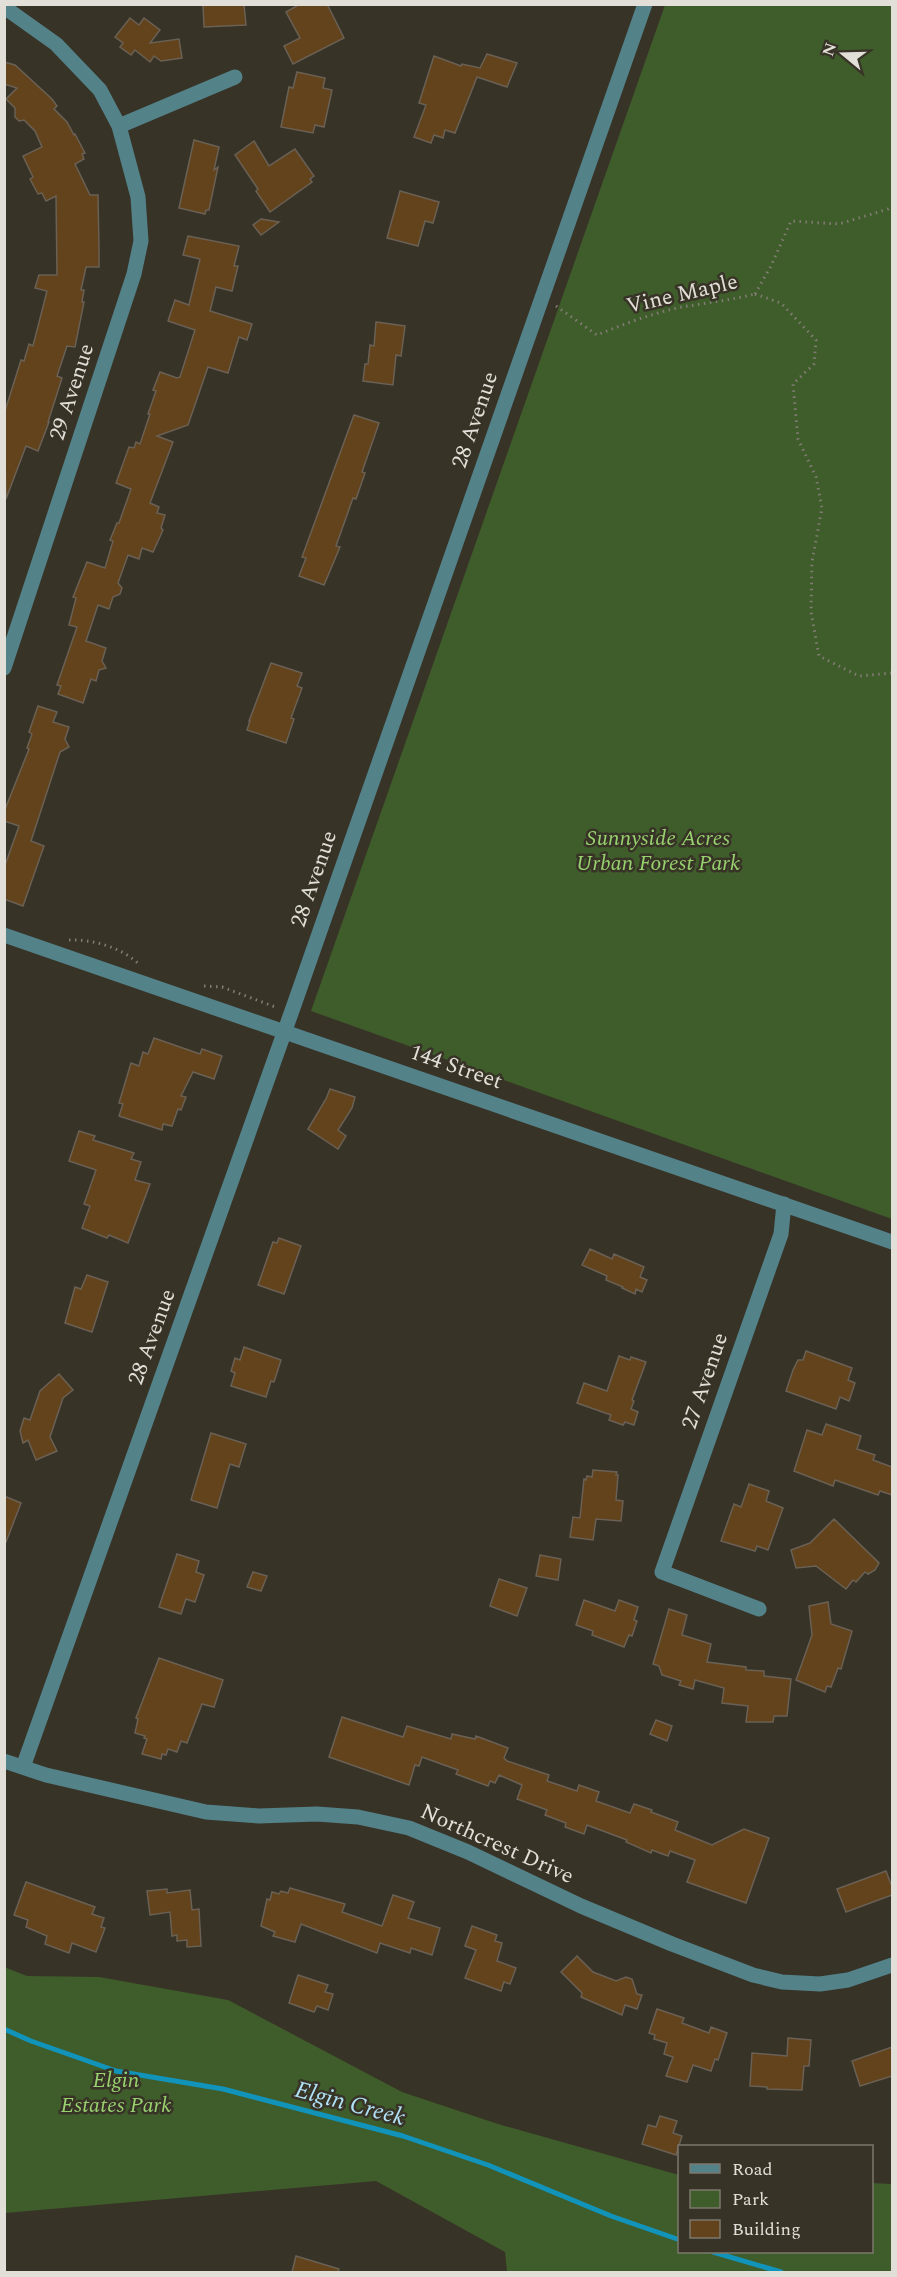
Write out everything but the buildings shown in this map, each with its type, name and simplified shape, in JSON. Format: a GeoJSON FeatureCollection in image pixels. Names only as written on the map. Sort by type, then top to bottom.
{"type":"FeatureCollection","features":[{"type":"Feature","properties":{"kind":"street","name":"28 Avenue"},"geometry":{"type":"LineString","coordinates":[[23,1767],[645,4]]}},
{"type":"Feature","properties":{"kind":"street","name":"29 Avenue"},"geometry":{"type":"LineString","coordinates":[[4,8],[56,44],[100,90],[119,126],[138,197],[141,241],[134,274],[4,668]]}},
{"type":"Feature","properties":{"kind":"street"},"geometry":{"type":"LineString","coordinates":[[119,126],[235,77]]}},
{"type":"Feature","properties":{"kind":"street","name":"144 Street"},"geometry":{"type":"LineString","coordinates":[[4,935],[892,1242]]}},
{"type":"Feature","properties":{"kind":"street","name":"27 Avenue"},"geometry":{"type":"LineString","coordinates":[[759,1609],[662,1572],[781,1234],[784,1204]]}},
{"type":"Feature","properties":{"kind":"street","name":"Northcrest Drive"},"geometry":{"type":"LineString","coordinates":[[4,1761],[46,1775],[206,1812],[259,1816],[338,1815],[409,1828],[468,1852],[581,1906],[672,1944],[753,1975],[782,1982],[820,1984],[848,1980],[892,1965]]}},
{"type":"Feature","properties":{"kind":"path"},"geometry":{"type":"LineString","coordinates":[[892,205],[888,209],[839,224],[791,221],[771,266],[755,294],[781,303],[816,340],[814,364],[793,384],[798,439],[816,477],[822,508],[812,562],[811,612],[819,656],[860,676],[892,673]]}},
{"type":"Feature","properties":{"kind":"path","name":"Vine Maple"},"geometry":{"type":"LineString","coordinates":[[555,306],[597,335],[628,323],[680,308],[720,303],[755,294]]}},
{"type":"Feature","properties":{"kind":"path"},"geometry":{"type":"LineString","coordinates":[[61,940],[82,939],[130,955],[143,969]]}},
{"type":"Feature","properties":{"kind":"path"},"geometry":{"type":"LineString","coordinates":[[195,987],[219,986],[277,1007]]}},
{"type":"Feature","properties":{"kind":"green space","name":"Sunnyside Acres Urban Forest Park"},"geometry":{"type":"Polygon","coordinates":[[[665,5],[892,5],[892,1219],[311,1011],[665,5]]]}},
{"type":"Feature","properties":{"kind":"green space","name":"Elgin Estates Park"},"geometry":{"type":"Polygon","coordinates":[[[4,1967],[27,1976],[99,1977],[228,2000],[402,2092],[498,2124],[678,2175],[678,2253],[873,2253],[873,2183],[892,2184],[892,2272],[507,2272],[505,2252],[376,2181],[5,2213],[4,1967]]]}},
{"type":"Feature","properties":{"kind":"waterway","name":"Elgin Creek"},"geometry":{"type":"LineString","coordinates":[[4,2029],[116,2071],[223,2089],[403,2136],[488,2165],[611,2216],[678,2239]]}},
{"type":"Feature","properties":{"kind":"waterway","name":"Elgin Creek"},"geometry":{"type":"LineString","coordinates":[[716,2253],[781,2272]]}}]}
